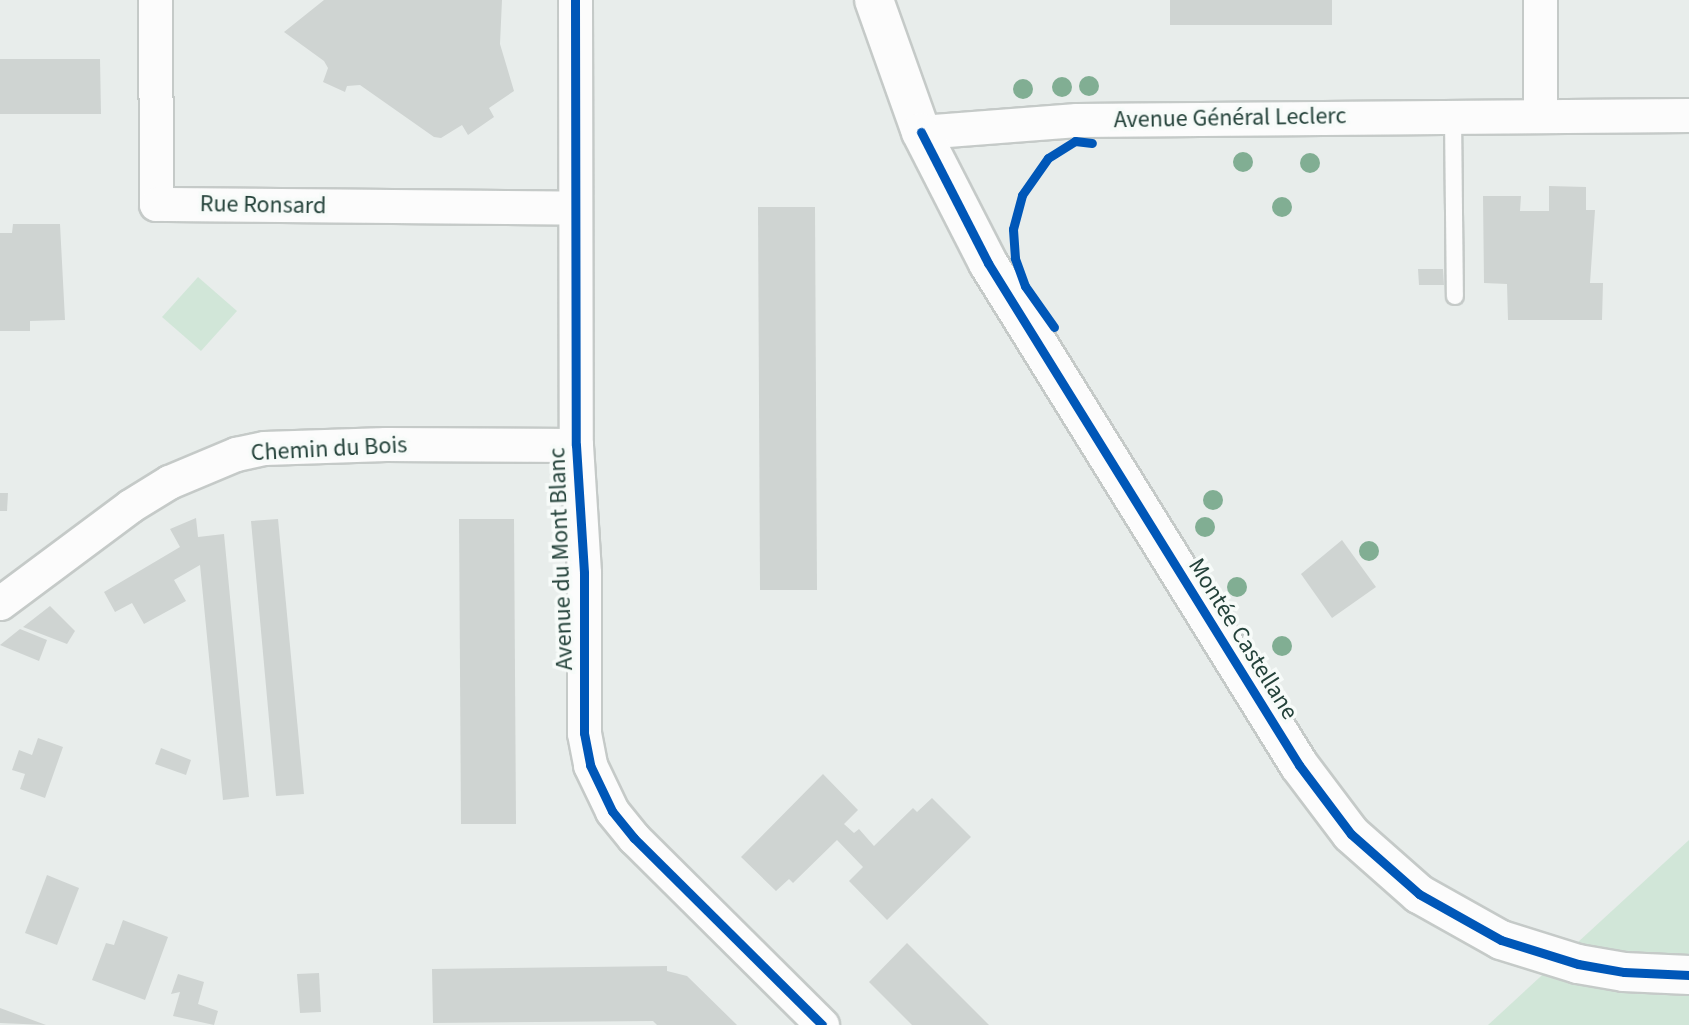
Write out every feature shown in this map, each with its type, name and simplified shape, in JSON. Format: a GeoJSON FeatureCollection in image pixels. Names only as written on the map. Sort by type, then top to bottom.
{"type":"FeatureCollection","features":[{"type":"Feature","properties":{"kind":"street","name":"Rue Ronsard"},"geometry":{"type":"LineString","coordinates":[[155,0],[156,204],[573,208]]}},
{"type":"Feature","properties":{"kind":"street","name":"Avenue du Mont Blanc"},"geometry":{"type":"LineString","coordinates":[[575,0],[573,208],[576,445],[584,573],[584,733],[598,785],[634,838],[822,1025]]}},
{"type":"Feature","properties":{"kind":"street","name":"Montée Castellane"},"geometry":{"type":"LineString","coordinates":[[874,0],[921,132],[988,263],[1299,765],[1351,834],[1419,894],[1501,940],[1612,970],[1689,975]]}},
{"type":"Feature","properties":{"kind":"street"},"geometry":{"type":"LineString","coordinates":[[1540,0],[1540,114]]}},
{"type":"Feature","properties":{"kind":"street","name":"Avenue Général Leclerc"},"geometry":{"type":"LineString","coordinates":[[921,132],[1077,120],[1540,114],[1689,115]]}},
{"type":"Feature","properties":{"kind":"street","name":"Chemin du Bois"},"geometry":{"type":"LineString","coordinates":[[0,603],[130,506],[169,482],[236,454],[264,447],[386,444],[576,445]]}},
{"type":"Feature","properties":{"kind":"lane"},"geometry":{"type":"LineString","coordinates":[[1453,116],[1455,296]]}},
{"type":"Feature","properties":{"kind":"green space"},"geometry":{"type":"Polygon","coordinates":[[[198,277],[237,311],[201,351],[162,317],[198,277]]]}},
{"type":"Feature","properties":{"kind":"green space"},"geometry":{"type":"Polygon","coordinates":[[[1689,840],[1689,1025],[1488,1025],[1689,840]]]}},
{"type":"Feature","properties":{"kind":"building"},"geometry":{"type":"Polygon","coordinates":[[[324,0],[502,0],[500,44],[514,91],[489,108],[494,117],[468,135],[462,125],[441,138],[434,137],[360,85],[347,86],[345,92],[323,82],[328,68],[324,61],[284,32],[324,0]]]}},
{"type":"Feature","properties":{"kind":"building"},"geometry":{"type":"Polygon","coordinates":[[[1170,0],[1332,0],[1332,25],[1170,25],[1170,0]]]}},
{"type":"Feature","properties":{"kind":"building"},"geometry":{"type":"Polygon","coordinates":[[[0,59],[100,59],[101,114],[0,114],[0,59]]]}},
{"type":"Feature","properties":{"kind":"building"},"geometry":{"type":"Polygon","coordinates":[[[1549,186],[1586,187],[1586,210],[1595,210],[1590,283],[1603,283],[1602,320],[1508,320],[1507,284],[1484,283],[1483,196],[1521,196],[1520,211],[1549,211],[1549,186]]]}},
{"type":"Feature","properties":{"kind":"building"},"geometry":{"type":"Polygon","coordinates":[[[758,207],[815,207],[817,590],[760,590],[758,207]]]}},
{"type":"Feature","properties":{"kind":"building"},"geometry":{"type":"Polygon","coordinates":[[[13,224],[60,224],[65,320],[30,321],[30,331],[0,331],[0,233],[12,233],[13,224]]]}},
{"type":"Feature","properties":{"kind":"building"},"geometry":{"type":"Polygon","coordinates":[[[1418,269],[1443,269],[1444,285],[1419,285],[1418,269]]]}},
{"type":"Feature","properties":{"kind":"building"},"geometry":{"type":"Polygon","coordinates":[[[0,493],[8,493],[7,511],[0,511],[0,493]]]}},
{"type":"Feature","properties":{"kind":"building"},"geometry":{"type":"Polygon","coordinates":[[[196,518],[198,537],[224,534],[249,797],[223,800],[200,565],[174,580],[186,601],[144,624],[132,603],[115,612],[104,592],[180,547],[170,529],[196,518]]]}},
{"type":"Feature","properties":{"kind":"building"},"geometry":{"type":"Polygon","coordinates":[[[278,519],[304,794],[276,796],[251,521],[278,519]]]}},
{"type":"Feature","properties":{"kind":"building"},"geometry":{"type":"Polygon","coordinates":[[[459,519],[514,519],[516,824],[461,824],[459,519]]]}},
{"type":"Feature","properties":{"kind":"building"},"geometry":{"type":"Polygon","coordinates":[[[1342,540],[1376,587],[1332,618],[1301,574],[1342,540]]]}},
{"type":"Feature","properties":{"kind":"building"},"geometry":{"type":"Polygon","coordinates":[[[50,606],[75,631],[67,644],[23,627],[50,606]]]}},
{"type":"Feature","properties":{"kind":"building"},"geometry":{"type":"Polygon","coordinates":[[[20,629],[47,640],[39,661],[0,645],[20,629]]]}},
{"type":"Feature","properties":{"kind":"building"},"geometry":{"type":"Polygon","coordinates":[[[38,738],[63,747],[45,798],[20,789],[25,774],[12,770],[19,750],[32,755],[38,738]]]}},
{"type":"Feature","properties":{"kind":"building"},"geometry":{"type":"Polygon","coordinates":[[[161,748],[191,760],[186,775],[155,764],[161,748]]]}},
{"type":"Feature","properties":{"kind":"building"},"geometry":{"type":"Polygon","coordinates":[[[823,774],[858,810],[844,824],[854,833],[859,829],[874,846],[913,808],[917,812],[932,798],[971,837],[887,920],[849,881],[863,867],[837,840],[793,883],[789,879],[776,891],[741,857],[823,774]]]}},
{"type":"Feature","properties":{"kind":"building"},"geometry":{"type":"Polygon","coordinates":[[[47,875],[79,888],[57,945],[25,933],[47,875]]]}},
{"type":"Feature","properties":{"kind":"building"},"geometry":{"type":"Polygon","coordinates":[[[123,920],[168,937],[145,1000],[92,980],[106,943],[114,945],[123,920]]]}},
{"type":"Feature","properties":{"kind":"building"},"geometry":{"type":"Polygon","coordinates":[[[907,943],[989,1025],[912,1025],[869,982],[907,943]]]}},
{"type":"Feature","properties":{"kind":"building"},"geometry":{"type":"Polygon","coordinates":[[[667,966],[667,971],[687,976],[737,1025],[657,1025],[653,1021],[433,1023],[432,969],[667,966]]]}},
{"type":"Feature","properties":{"kind":"building"},"geometry":{"type":"Polygon","coordinates":[[[319,973],[321,1012],[300,1013],[297,974],[319,973]]]}},
{"type":"Feature","properties":{"kind":"building"},"geometry":{"type":"Polygon","coordinates":[[[178,974],[204,982],[198,1004],[218,1011],[214,1025],[173,1016],[180,992],[171,994],[178,974]]]}},
{"type":"Feature","properties":{"kind":"building"},"geometry":{"type":"Polygon","coordinates":[[[0,1008],[46,1025],[0,1023],[0,1008]]]}},
{"type":"Feature","properties":{"kind":"cycle path"},"geometry":{"type":"LineString","coordinates":[[575,0],[576,445],[584,573],[584,733],[590,765],[612,811],[634,838],[822,1025]]}},
{"type":"Feature","properties":{"kind":"cycle path"},"geometry":{"type":"LineString","coordinates":[[921,132],[988,263],[1299,765],[1351,834],[1419,894],[1501,940],[1578,964],[1624,972],[1689,975]]}},
{"type":"Feature","properties":{"kind":"cycle path"},"geometry":{"type":"LineString","coordinates":[[1054,327],[1025,286],[1015,258],[1013,229],[1022,195],[1048,158],[1075,141],[1092,143]]}}]}
